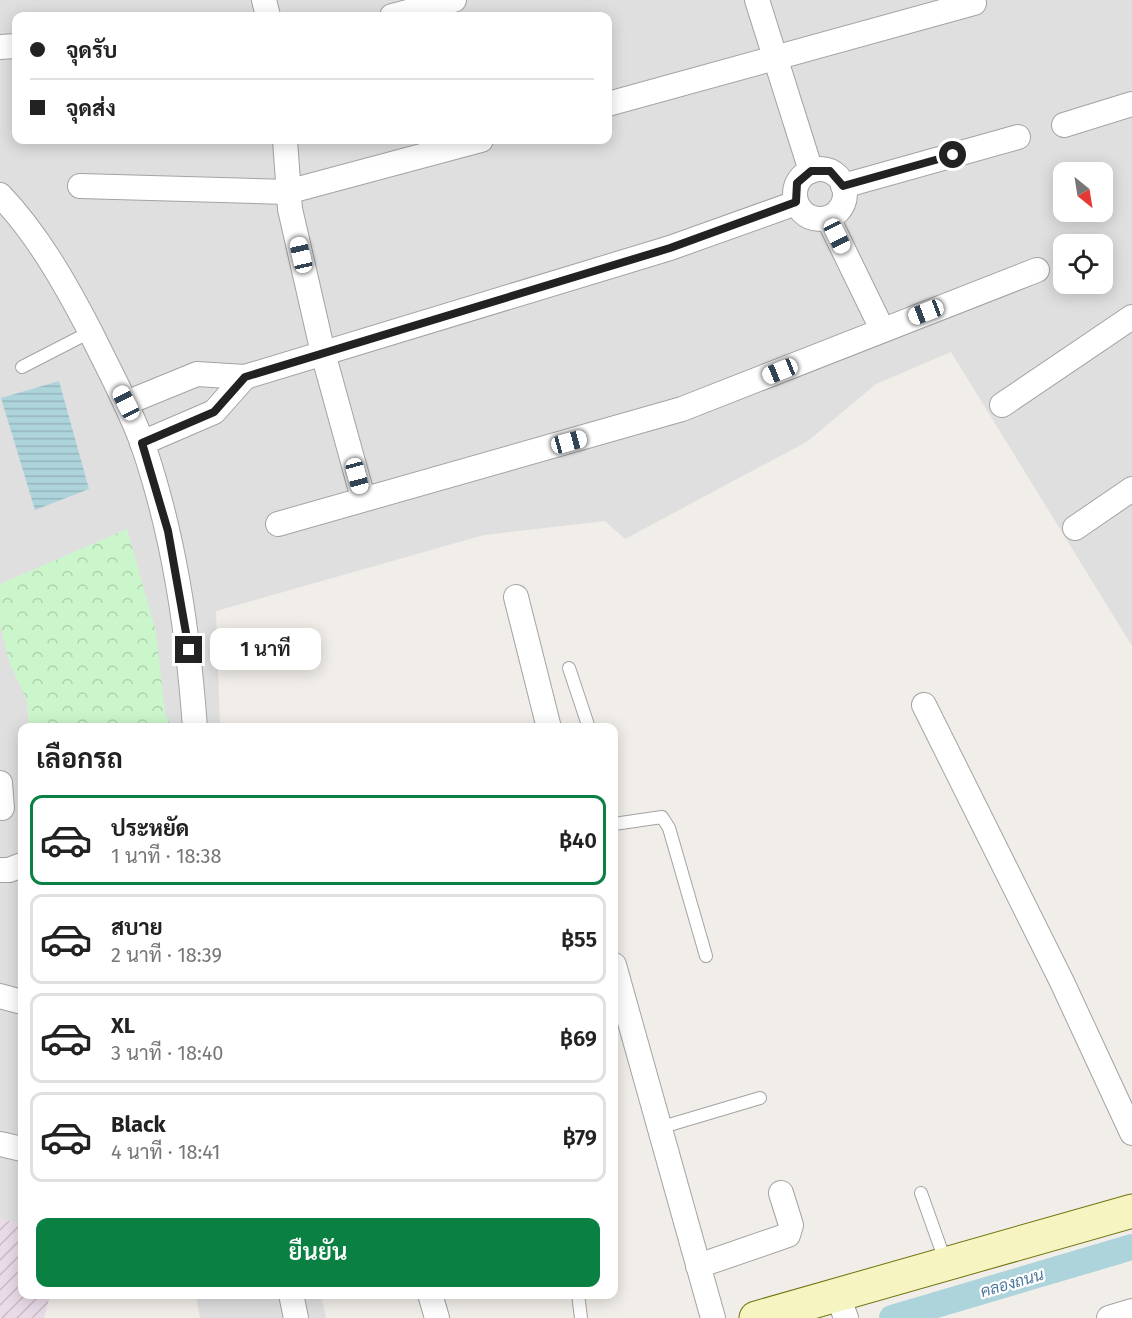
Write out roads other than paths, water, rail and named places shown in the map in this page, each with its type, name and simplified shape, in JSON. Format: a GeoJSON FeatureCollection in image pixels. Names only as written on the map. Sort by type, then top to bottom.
{"type":"FeatureCollection","features":[{"type":"Feature","properties":{"kind":"street"},"geometry":{"type":"LineString","coordinates":[[408,12],[454,0]]}},
{"type":"Feature","properties":{"kind":"street"},"geometry":{"type":"LineString","coordinates":[[757,0],[811,171]]}},
{"type":"Feature","properties":{"kind":"street"},"geometry":{"type":"LineString","coordinates":[[612,103],[974,3]]}},
{"type":"Feature","properties":{"kind":"street"},"geometry":{"type":"LineString","coordinates":[[1064,125],[1132,104]]}},
{"type":"Feature","properties":{"kind":"street"},"geometry":{"type":"LineString","coordinates":[[843,186],[1018,137]]}},
{"type":"Feature","properties":{"kind":"street"},"geometry":{"type":"LineString","coordinates":[[285,144],[287,192],[323,353],[363,498]]}},
{"type":"Feature","properties":{"kind":"street"},"geometry":{"type":"LineString","coordinates":[[80,186],[287,192],[466,144]]}},
{"type":"Feature","properties":{"kind":"street"},"geometry":{"type":"LineString","coordinates":[[811,171],[830,171],[843,186],[842,205],[828,218],[809,217],[796,202],[797,183],[811,171]]}},
{"type":"Feature","properties":{"kind":"street"},"geometry":{"type":"LineString","coordinates":[[0,195],[43,249],[70,292],[126,403],[142,443],[168,531],[189,650],[195,723]]}},
{"type":"Feature","properties":{"kind":"street"},"geometry":{"type":"LineString","coordinates":[[126,403],[197,374],[245,377],[670,248],[796,202]]}},
{"type":"Feature","properties":{"kind":"street"},"geometry":{"type":"LineString","coordinates":[[828,218],[882,330]]}},
{"type":"Feature","properties":{"kind":"street"},"geometry":{"type":"LineString","coordinates":[[278,524],[682,409],[1037,270]]}},
{"type":"Feature","properties":{"kind":"street"},"geometry":{"type":"LineString","coordinates":[[1002,405],[1132,317]]}},
{"type":"Feature","properties":{"kind":"street"},"geometry":{"type":"LineString","coordinates":[[142,443],[214,412],[245,377]]}},
{"type":"Feature","properties":{"kind":"street"},"geometry":{"type":"LineString","coordinates":[[1075,528],[1132,489]]}},
{"type":"Feature","properties":{"kind":"street"},"geometry":{"type":"LineString","coordinates":[[516,597],[548,723]]}},
{"type":"Feature","properties":{"kind":"street"},"geometry":{"type":"LineString","coordinates":[[924,705],[1062,982],[1132,1133]]}},
{"type":"Feature","properties":{"kind":"street"},"geometry":{"type":"LineString","coordinates":[[0,783],[8,811]]}},
{"type":"Feature","properties":{"kind":"street"},"geometry":{"type":"LineString","coordinates":[[0,870],[18,867]]}},
{"type":"Feature","properties":{"kind":"street"},"geometry":{"type":"LineString","coordinates":[[618,979],[713,1318]]}},
{"type":"Feature","properties":{"kind":"street"},"geometry":{"type":"LineString","coordinates":[[0,996],[18,1001]]}},
{"type":"Feature","properties":{"kind":"street"},"geometry":{"type":"LineString","coordinates":[[0,1144],[18,1148]]}},
{"type":"Feature","properties":{"kind":"street"},"geometry":{"type":"LineString","coordinates":[[698,1266],[775,1242],[788,1235],[791,1225],[781,1193]]}},
{"type":"Feature","properties":{"kind":"street"},"geometry":{"type":"LineString","coordinates":[[756,1318],[794,1314],[841,1304],[946,1264],[1132,1211]]}},
{"type":"Feature","properties":{"kind":"street"},"geometry":{"type":"LineString","coordinates":[[292,1299],[296,1318]]}},
{"type":"Feature","properties":{"kind":"street"},"geometry":{"type":"LineString","coordinates":[[431,1299],[436,1318]]}},
{"type":"Feature","properties":{"kind":"street"},"geometry":{"type":"LineString","coordinates":[[1109,1318],[1132,1311]]}},
{"type":"Feature","properties":{"kind":"lane"},"geometry":{"type":"LineString","coordinates":[[22,367],[90,332]]}},
{"type":"Feature","properties":{"kind":"lane"},"geometry":{"type":"LineString","coordinates":[[569,668],[587,723]]}},
{"type":"Feature","properties":{"kind":"lane"},"geometry":{"type":"LineString","coordinates":[[618,823],[662,817],[706,956]]}},
{"type":"Feature","properties":{"kind":"lane"},"geometry":{"type":"LineString","coordinates":[[659,1128],[760,1098]]}},
{"type":"Feature","properties":{"kind":"lane"},"geometry":{"type":"LineString","coordinates":[[921,1193],[946,1264]]}},
{"type":"Feature","properties":{"kind":"lane"},"geometry":{"type":"LineString","coordinates":[[579,1299],[581,1318]]}},
{"type":"Feature","properties":{"kind":"water"},"geometry":{"type":"Polygon","coordinates":[[[59,381],[89,489],[35,510],[1,398],[59,381]]]}},
{"type":"Feature","properties":{"kind":"waterway","name":"คลองถนน"},"geometry":{"type":"LineString","coordinates":[[892,1318],[1132,1247]]}}]}
